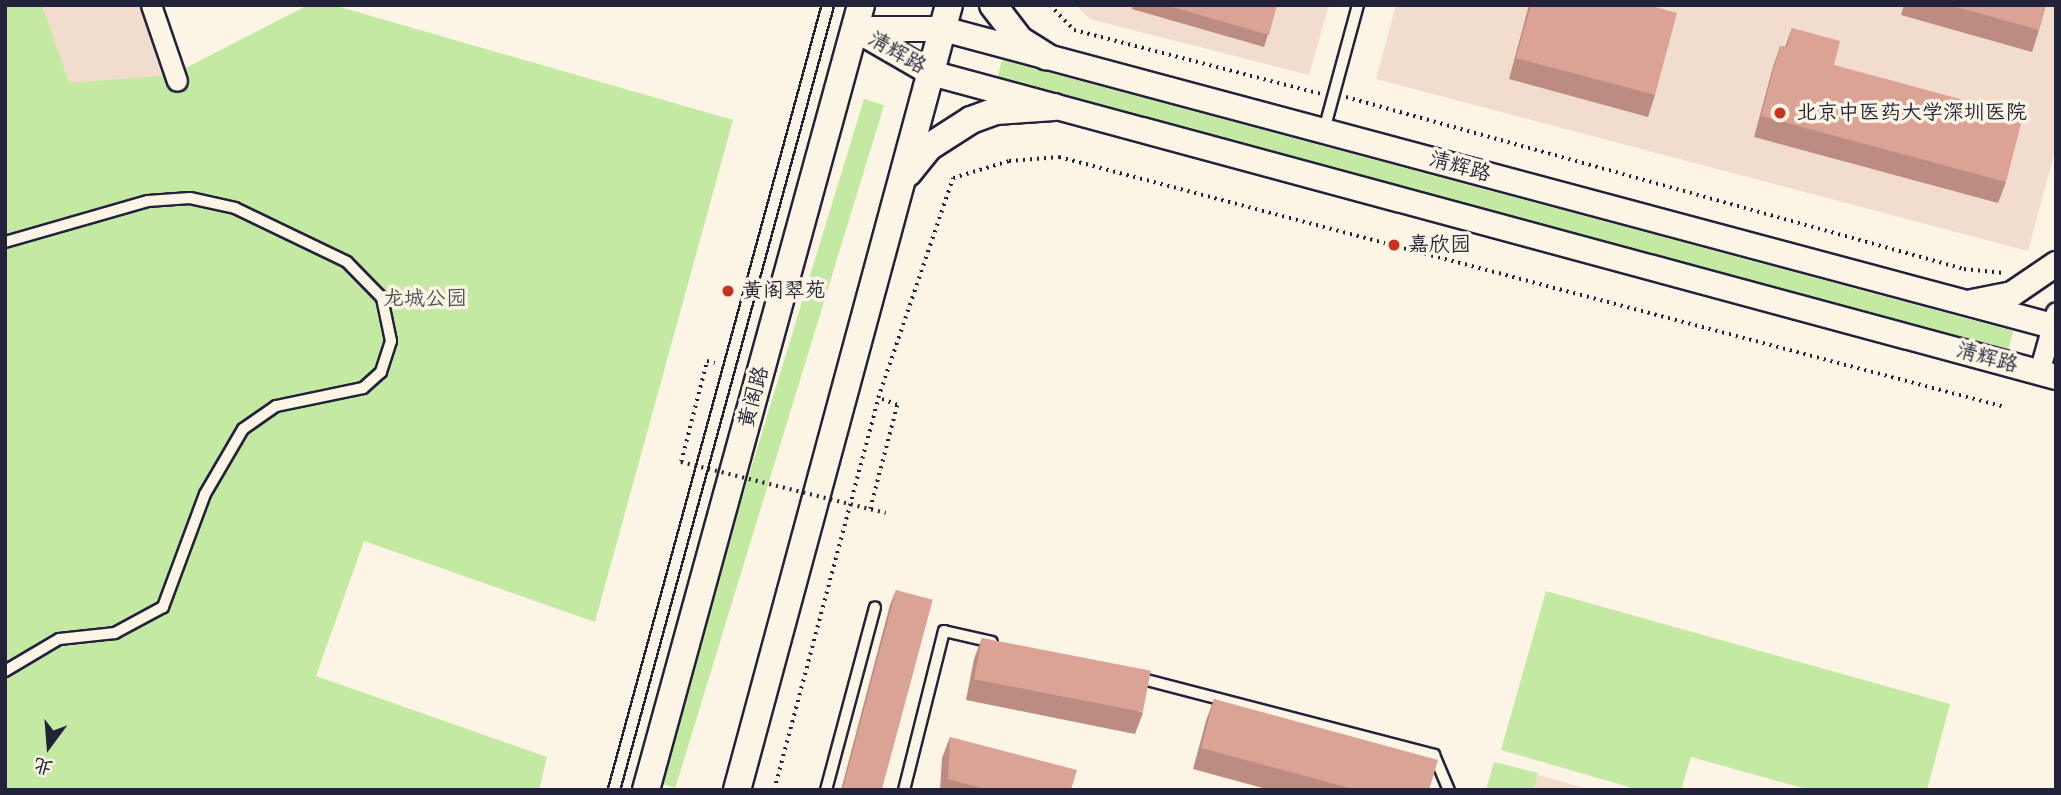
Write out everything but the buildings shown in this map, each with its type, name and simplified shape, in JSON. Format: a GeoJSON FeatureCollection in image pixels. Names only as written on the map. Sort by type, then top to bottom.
{"type":"FeatureCollection","features":[{"type":"Feature","properties":{"kind":"main road"},"geometry":{"type":"LineString","coordinates":[[993,5],[1020,40],[1046,57]]}},
{"type":"Feature","properties":{"kind":"main road","name":"黄阁路"},"geometry":{"type":"LineString","coordinates":[[646,790],[858,17]]}},
{"type":"Feature","properties":{"kind":"main road"},"geometry":{"type":"LineString","coordinates":[[737,790],[946,17]]}},
{"type":"Feature","properties":{"kind":"main road"},"geometry":{"type":"LineString","coordinates":[[901,184],[929,147],[971,120],[996,111],[1054,107]]}},
{"type":"Feature","properties":{"kind":"street"},"geometry":{"type":"LineString","coordinates":[[150,5],[177,81]]}},
{"type":"Feature","properties":{"kind":"street","name":"清辉路"},"geometry":{"type":"LineString","coordinates":[[858,17],[946,17],[1046,57],[1965,303],[2054,322]]}},
{"type":"Feature","properties":{"kind":"street","name":"清辉路"},"geometry":{"type":"LineString","coordinates":[[858,17],[931,73],[2047,374]]}},
{"type":"Feature","properties":{"kind":"street"},"geometry":{"type":"LineString","coordinates":[[1965,303],[2012,294],[2056,264]]}},
{"type":"Feature","properties":{"kind":"street"},"geometry":{"type":"LineString","coordinates":[[2047,374],[2054,322]]}},
{"type":"Feature","properties":{"kind":"lane"},"geometry":{"type":"LineString","coordinates":[[614,790],[727,366],[828,5]]}},
{"type":"Feature","properties":{"kind":"lane"},"geometry":{"type":"LineString","coordinates":[[1324,131],[1358,5]]}},
{"type":"Feature","properties":{"kind":"lane"},"geometry":{"type":"LineString","coordinates":[[5,242],[148,201],[190,198],[235,208],[347,262],[382,298],[391,341],[381,372],[363,388],[276,406],[243,429],[205,494],[163,607],[115,634],[59,639],[5,671]]}},
{"type":"Feature","properties":{"kind":"lane"},"geometry":{"type":"LineString","coordinates":[[826,790],[875,607]]}},
{"type":"Feature","properties":{"kind":"lane"},"geometry":{"type":"LineString","coordinates":[[904,790],[944,631],[1009,646]]}},
{"type":"Feature","properties":{"kind":"lane"},"geometry":{"type":"LineString","coordinates":[[1126,675],[1434,755],[1449,790]]}},
{"type":"Feature","properties":{"kind":"path"},"geometry":{"type":"LineString","coordinates":[[1050,5],[1074,30],[1332,97],[1362,98],[1964,269],[2014,274]]}},
{"type":"Feature","properties":{"kind":"path"},"geometry":{"type":"LineString","coordinates":[[774,790],[878,398],[953,178],[1009,160],[1059,157],[2005,407]]}},
{"type":"Feature","properties":{"kind":"path"},"geometry":{"type":"LineString","coordinates":[[727,366],[707,360],[681,462],[886,513]]}},
{"type":"Feature","properties":{"kind":"path"},"geometry":{"type":"LineString","coordinates":[[870,509],[897,405],[878,398]]}},
{"type":"Feature","properties":{"kind":"shaded area"},"geometry":{"type":"Polygon","coordinates":[[[42,5],[141,5],[191,81],[83,131],[42,5]]]}},
{"type":"Feature","properties":{"kind":"shaded area"},"geometry":{"type":"Polygon","coordinates":[[[1076,5],[1329,5],[1309,75],[1090,19],[1076,5]]]}},
{"type":"Feature","properties":{"kind":"shaded area","name":"北京中医药大学深圳医院"},"geometry":{"type":"Polygon","coordinates":[[[1396,5],[2056,5],[2056,147],[2028,251],[1376,79],[1396,5]]]}},
{"type":"Feature","properties":{"kind":"shaded area"},"geometry":{"type":"Polygon","coordinates":[[[1494,762],[1591,790],[1487,790],[1494,762]]]}},
{"type":"Feature","properties":{"kind":"green space","name":"龙城公园"},"geometry":{"type":"Polygon","coordinates":[[[5,5],[42,5],[69,83],[172,75],[308,5],[333,5],[733,120],[595,622],[364,541],[316,676],[547,757],[539,790],[5,790],[5,5]]]}},
{"type":"Feature","properties":{"kind":"green space"},"geometry":{"type":"Polygon","coordinates":[[[1002,60],[2013,331],[2008,352],[996,81],[1002,60]]]}},
{"type":"Feature","properties":{"kind":"green space"},"geometry":{"type":"Polygon","coordinates":[[[864,99],[884,105],[675,788],[655,782],[864,99]]]}},
{"type":"Feature","properties":{"kind":"green space"},"geometry":{"type":"Polygon","coordinates":[[[1546,591],[1950,704],[1927,790],[1810,790],[1691,757],[1681,790],[1639,790],[1501,750],[1546,591]]]}},
{"type":"Feature","properties":{"kind":"green space"},"geometry":{"type":"Polygon","coordinates":[[[1494,762],[1538,773],[1533,790],[1486,790],[1494,762]]]}},
{"type":"Feature","properties":{"kind":"place","name":"北京中医药大学深圳医院"},"geometry":{"type":"Point","coordinates":[1780,113]}},
{"type":"Feature","properties":{"kind":"place","name":"嘉欣园"},"geometry":{"type":"Point","coordinates":[1394,245]}},
{"type":"Feature","properties":{"kind":"place","name":"黄阁翠苑"},"geometry":{"type":"Point","coordinates":[728,291]}}]}
